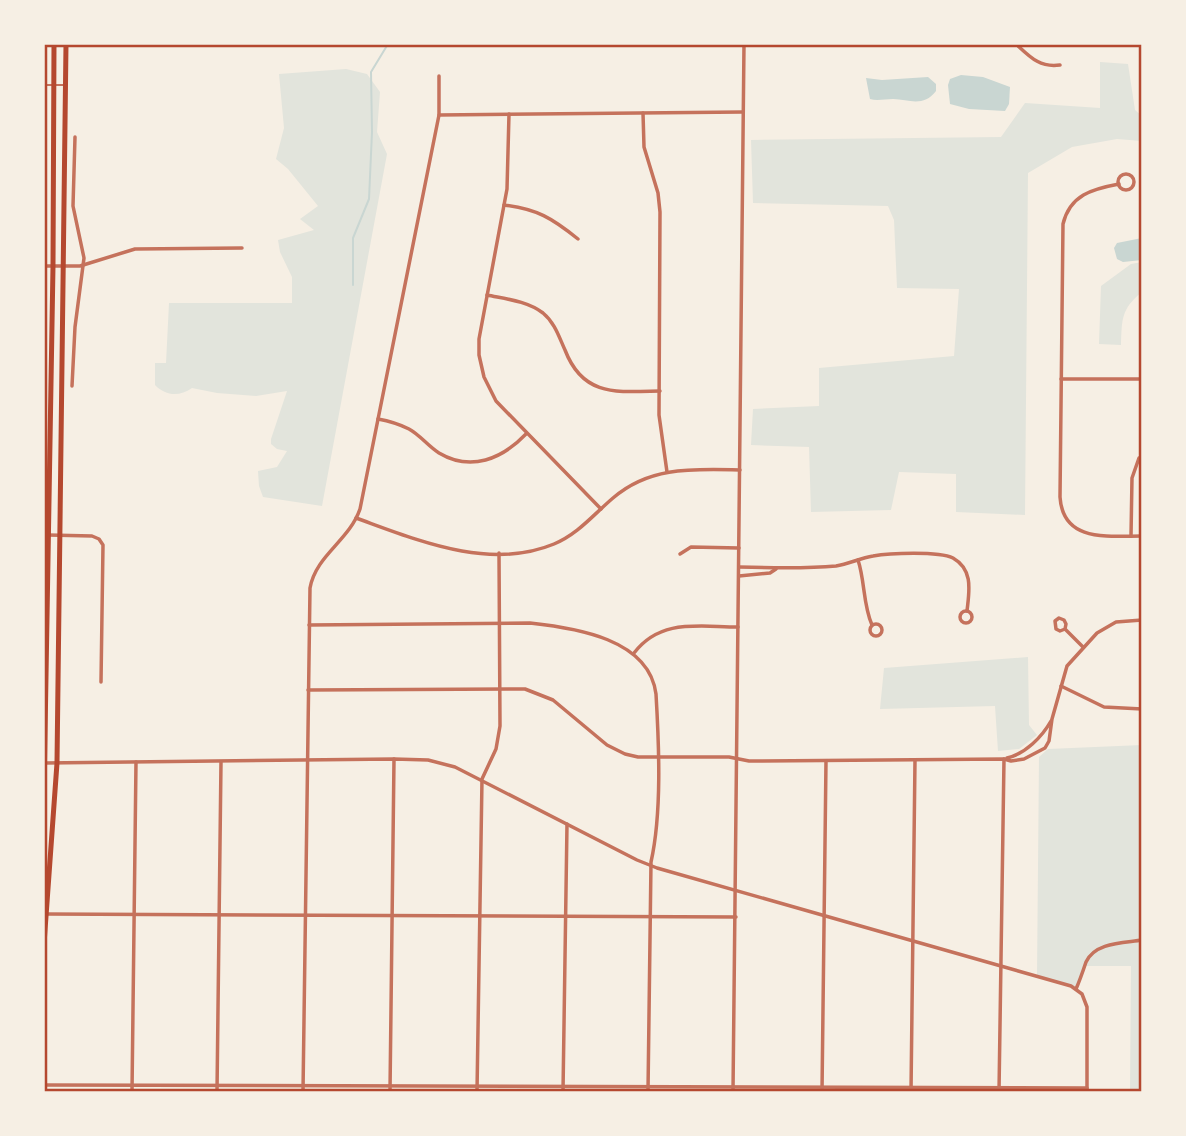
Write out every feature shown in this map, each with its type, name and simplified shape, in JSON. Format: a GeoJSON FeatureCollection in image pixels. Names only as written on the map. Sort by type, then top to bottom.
{"type":"FeatureCollection","features":[{"type":"Feature","properties":{"kind":"main road"},"geometry":{"type":"LineString","coordinates":[[44,793],[54,44]]}},
{"type":"Feature","properties":{"kind":"main road"},"geometry":{"type":"LineString","coordinates":[[44,944],[57,763],[66,44]]}},
{"type":"Feature","properties":{"kind":"street"},"geometry":{"type":"LineString","coordinates":[[733,1090],[744,44]]}},
{"type":"Feature","properties":{"kind":"street"},"geometry":{"type":"LineString","coordinates":[[1016,44],[1038,63],[1060,65]]}},
{"type":"Feature","properties":{"kind":"street"},"geometry":{"type":"LineString","coordinates":[[303,1089],[310,588],[315,570],[347,535],[356,518],[439,115],[439,76]]}},
{"type":"Feature","properties":{"kind":"street"},"geometry":{"type":"LineString","coordinates":[[439,115],[743,112]]}},
{"type":"Feature","properties":{"kind":"street"},"geometry":{"type":"LineString","coordinates":[[643,113],[644,147],[660,212],[661,436],[667,472]]}},
{"type":"Feature","properties":{"kind":"street"},"geometry":{"type":"LineString","coordinates":[[509,114],[509,161],[504,205],[478,348],[484,377],[496,401],[601,509]]}},
{"type":"Feature","properties":{"kind":"street"},"geometry":{"type":"LineString","coordinates":[[72,386],[74,337],[84,265],[73,206],[75,137]]}},
{"type":"Feature","properties":{"kind":"street"},"geometry":{"type":"LineString","coordinates":[[1124,174],[1134,178],[1134,185],[1129,189],[1122,188],[1119,184],[1120,177],[1124,174]]}},
{"type":"Feature","properties":{"kind":"street"},"geometry":{"type":"LineString","coordinates":[[1119,184],[1093,189],[1083,194],[1070,206],[1064,219],[1060,497],[1065,516],[1073,527],[1086,534],[1142,536]]}},
{"type":"Feature","properties":{"kind":"street"},"geometry":{"type":"LineString","coordinates":[[504,205],[544,214],[578,239]]}},
{"type":"Feature","properties":{"kind":"street"},"geometry":{"type":"LineString","coordinates":[[44,266],[84,265],[135,249],[242,248]]}},
{"type":"Feature","properties":{"kind":"street"},"geometry":{"type":"LineString","coordinates":[[487,295],[523,303],[544,314],[556,329],[572,366],[593,386],[613,391],[660,391]]}},
{"type":"Feature","properties":{"kind":"street"},"geometry":{"type":"LineString","coordinates":[[1061,379],[1142,379]]}},
{"type":"Feature","properties":{"kind":"street"},"geometry":{"type":"LineString","coordinates":[[378,419],[409,429],[440,453],[468,462],[483,462],[497,457],[516,445],[527,433]]}},
{"type":"Feature","properties":{"kind":"street"},"geometry":{"type":"LineString","coordinates":[[1131,536],[1132,478],[1139,458]]}},
{"type":"Feature","properties":{"kind":"street"},"geometry":{"type":"LineString","coordinates":[[356,518],[435,546],[467,552],[532,551],[552,545],[573,533],[625,488],[639,480],[689,469],[740,470]]}},
{"type":"Feature","properties":{"kind":"street"},"geometry":{"type":"LineString","coordinates":[[48,536],[92,536],[99,539],[103,545],[101,682]]}},
{"type":"Feature","properties":{"kind":"street"},"geometry":{"type":"LineString","coordinates":[[680,554],[691,547],[739,548]]}},
{"type":"Feature","properties":{"kind":"street"},"geometry":{"type":"LineString","coordinates":[[477,1090],[482,779],[498,739],[501,687],[499,553]]}},
{"type":"Feature","properties":{"kind":"street"},"geometry":{"type":"LineString","coordinates":[[739,567],[840,565],[882,555],[950,557],[959,563],[968,576],[970,586],[967,611]]}},
{"type":"Feature","properties":{"kind":"street"},"geometry":{"type":"LineString","coordinates":[[858,560],[872,625]]}},
{"type":"Feature","properties":{"kind":"street"},"geometry":{"type":"LineString","coordinates":[[739,576],[770,573],[778,568]]}},
{"type":"Feature","properties":{"kind":"street"},"geometry":{"type":"LineString","coordinates":[[308,690],[501,687],[527,689],[547,696],[616,751],[630,756],[749,761],[1017,761],[1040,752],[1049,741],[1052,719],[1068,663],[1108,624],[1121,620],[1142,620]]}},
{"type":"Feature","properties":{"kind":"street"},"geometry":{"type":"LineString","coordinates":[[309,625],[546,625],[571,629],[623,646],[634,653],[648,669],[655,686],[657,757],[657,821],[651,866],[648,1090]]}},
{"type":"Feature","properties":{"kind":"street"},"geometry":{"type":"LineString","coordinates":[[634,653],[648,638],[669,628],[738,627]]}},
{"type":"Feature","properties":{"kind":"street"},"geometry":{"type":"LineString","coordinates":[[1065,629],[1083,647]]}},
{"type":"Feature","properties":{"kind":"street"},"geometry":{"type":"LineString","coordinates":[[1061,686],[1104,708],[1142,709]]}},
{"type":"Feature","properties":{"kind":"street"},"geometry":{"type":"LineString","coordinates":[[1004,759],[1020,754],[1040,737],[1052,719]]}},
{"type":"Feature","properties":{"kind":"street"},"geometry":{"type":"LineString","coordinates":[[44,763],[394,759],[428,760],[447,764],[482,779],[651,866],[1064,983],[1076,989],[1085,999],[1088,1011],[1087,1090],[390,1090],[44,1085]]}},
{"type":"Feature","properties":{"kind":"street"},"geometry":{"type":"LineString","coordinates":[[390,1090],[394,759]]}},
{"type":"Feature","properties":{"kind":"street"},"geometry":{"type":"LineString","coordinates":[[999,1090],[1004,759]]}},
{"type":"Feature","properties":{"kind":"street"},"geometry":{"type":"LineString","coordinates":[[911,1090],[915,760]]}},
{"type":"Feature","properties":{"kind":"street"},"geometry":{"type":"LineString","coordinates":[[217,1092],[221,761]]}},
{"type":"Feature","properties":{"kind":"street"},"geometry":{"type":"LineString","coordinates":[[822,1090],[826,761]]}},
{"type":"Feature","properties":{"kind":"street"},"geometry":{"type":"LineString","coordinates":[[132,1092],[136,762]]}},
{"type":"Feature","properties":{"kind":"street"},"geometry":{"type":"LineString","coordinates":[[563,1090],[567,824]]}},
{"type":"Feature","properties":{"kind":"street"},"geometry":{"type":"LineString","coordinates":[[45,914],[736,917]]}},
{"type":"Feature","properties":{"kind":"street"},"geometry":{"type":"LineString","coordinates":[[1076,989],[1088,959],[1098,950],[1114,944],[1142,940]]}},
{"type":"Feature","properties":{"kind":"lane"},"geometry":{"type":"LineString","coordinates":[[44,85],[65,85]]}},
{"type":"Feature","properties":{"kind":"shaded area"},"geometry":{"type":"Polygon","coordinates":[[[1100,62],[1128,64],[1135,110],[1142,116],[1142,141],[1117,139],[1072,147],[1028,173],[1025,515],[956,512],[956,474],[899,472],[891,510],[811,512],[809,447],[751,445],[753,409],[819,406],[819,368],[954,356],[959,289],[897,288],[894,220],[888,206],[753,203],[751,140],[1001,137],[1025,103],[1100,108],[1100,62]]]}},
{"type":"Feature","properties":{"kind":"shaded area"},"geometry":{"type":"Polygon","coordinates":[[[346,69],[367,74],[380,92],[377,132],[387,154],[322,506],[263,497],[259,486],[258,471],[277,467],[287,451],[277,449],[271,444],[271,439],[287,391],[256,396],[192,388],[182,393],[168,393],[155,385],[155,363],[166,363],[169,303],[292,303],[292,277],[280,252],[278,240],[314,230],[300,219],[318,206],[288,169],[276,159],[284,128],[279,74],[346,69]]]}},
{"type":"Feature","properties":{"kind":"shaded area"},"geometry":{"type":"Polygon","coordinates":[[[961,75],[983,77],[1010,87],[1009,104],[1005,111],[969,109],[950,104],[950,79],[961,75]]]}},
{"type":"Feature","properties":{"kind":"shaded area"},"geometry":{"type":"Polygon","coordinates":[[[928,77],[936,84],[936,91],[922,101],[870,99],[866,78],[882,80],[928,77]]]}},
{"type":"Feature","properties":{"kind":"shaded area"},"geometry":{"type":"Polygon","coordinates":[[[1142,238],[1142,260],[1123,262],[1117,259],[1114,248],[1117,243],[1142,238]]]}},
{"type":"Feature","properties":{"kind":"shaded area"},"geometry":{"type":"Polygon","coordinates":[[[1142,262],[1142,292],[1126,309],[1121,345],[1099,344],[1101,286],[1131,264],[1142,262]]]}},
{"type":"Feature","properties":{"kind":"shaded area"},"geometry":{"type":"Polygon","coordinates":[[[1028,657],[1029,725],[1037,735],[1019,749],[998,751],[995,706],[880,709],[884,668],[1028,657]]]}},
{"type":"Feature","properties":{"kind":"shaded area"},"geometry":{"type":"Polygon","coordinates":[[[1142,745],[1142,1092],[1130,1092],[1131,966],[1085,966],[1076,989],[1037,975],[1039,757],[1048,749],[1142,745]]]}},
{"type":"Feature","properties":{"kind":"waterway"},"geometry":{"type":"LineString","coordinates":[[353,285],[353,238],[369,199],[371,72],[388,44]]}}]}
